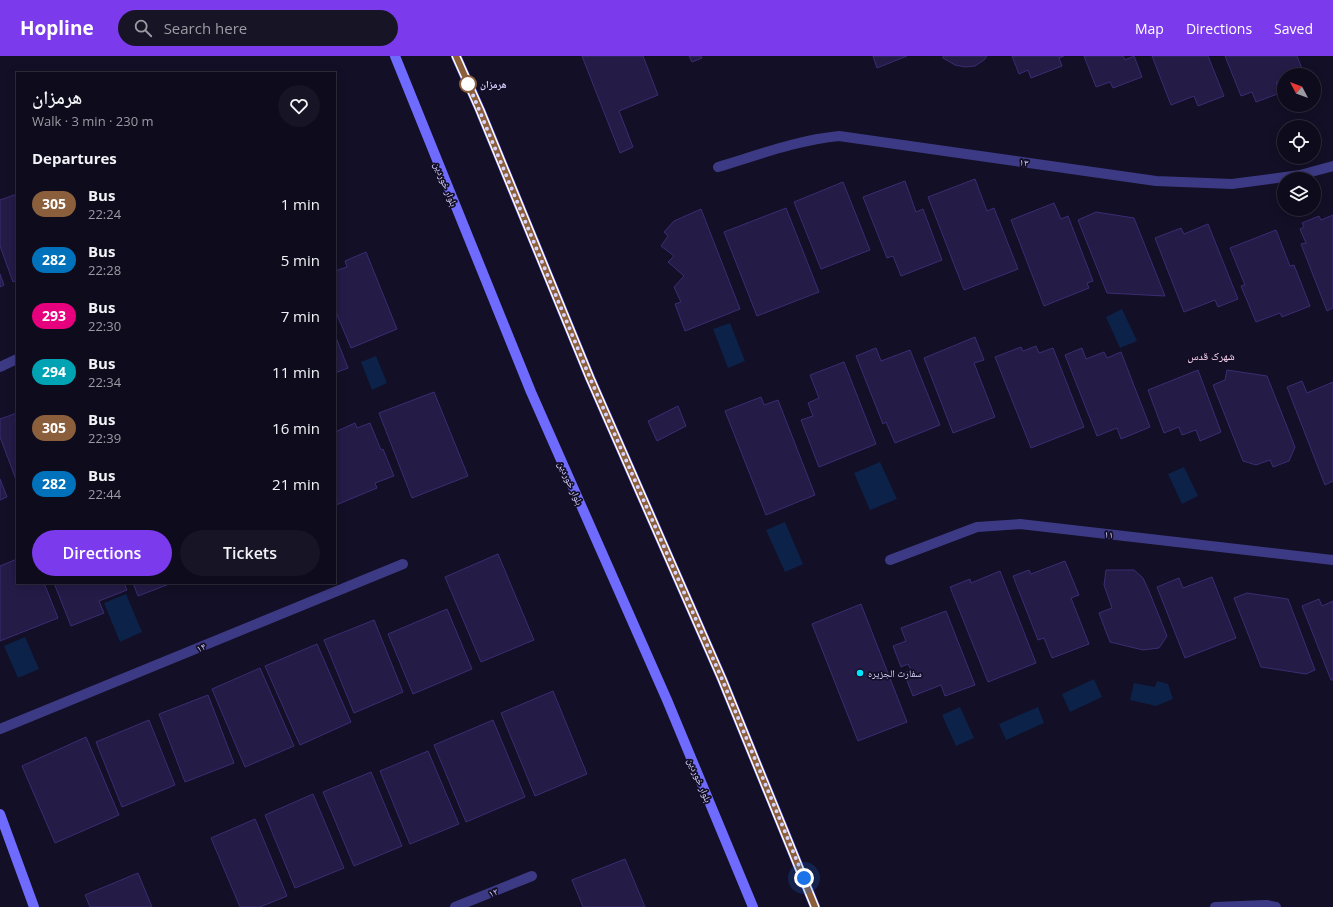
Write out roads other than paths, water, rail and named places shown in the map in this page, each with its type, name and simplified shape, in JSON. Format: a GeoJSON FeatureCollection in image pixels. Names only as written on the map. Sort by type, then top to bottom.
{"type":"FeatureCollection","features":[{"type":"Feature","properties":{"kind":"main road","name":"بلوار خوردین"},"geometry":{"type":"LineString","coordinates":[[395,56],[531,392],[664,693],[753,907]]}},
{"type":"Feature","properties":{"kind":"main road"},"geometry":{"type":"LineString","coordinates":[[456,56],[480,110],[590,378],[722,679],[816,907]]}},
{"type":"Feature","properties":{"kind":"main road"},"geometry":{"type":"LineString","coordinates":[[0,814],[34,907]]}},
{"type":"Feature","properties":{"kind":"street","name":"۱۳"},"geometry":{"type":"LineString","coordinates":[[718,168],[802,142],[819,138],[839,136],[1156,181],[1232,184],[1300,175],[1333,166]]}},
{"type":"Feature","properties":{"kind":"street"},"geometry":{"type":"LineString","coordinates":[[0,367],[16,360]]}},
{"type":"Feature","properties":{"kind":"street","name":"۱۱"},"geometry":{"type":"LineString","coordinates":[[890,560],[977,527],[1020,524],[1333,560]]}},
{"type":"Feature","properties":{"kind":"street","name":"۱۴"},"geometry":{"type":"LineString","coordinates":[[0,730],[403,564]]}},
{"type":"Feature","properties":{"kind":"street","name":"۱۲"},"geometry":{"type":"LineString","coordinates":[[455,907],[532,876]]}},
{"type":"Feature","properties":{"kind":"street"},"geometry":{"type":"LineString","coordinates":[[1215,907],[1266,905],[1276,907]]}},
{"type":"Feature","properties":{"kind":"water"},"geometry":{"type":"Polygon","coordinates":[[[1122,309],[1137,341],[1120,348],[1106,317],[1122,309]]]}},
{"type":"Feature","properties":{"kind":"water"},"geometry":{"type":"Polygon","coordinates":[[[730,323],[745,361],[728,368],[713,329],[730,323]]]}},
{"type":"Feature","properties":{"kind":"water"},"geometry":{"type":"Polygon","coordinates":[[[376,356],[387,383],[372,390],[361,362],[376,356]]]}},
{"type":"Feature","properties":{"kind":"water"},"geometry":{"type":"Polygon","coordinates":[[[880,462],[897,499],[870,510],[854,473],[880,462]]]}},
{"type":"Feature","properties":{"kind":"water"},"geometry":{"type":"Polygon","coordinates":[[[1184,467],[1198,496],[1182,504],[1168,474],[1184,467]]]}},
{"type":"Feature","properties":{"kind":"water"},"geometry":{"type":"Polygon","coordinates":[[[785,522],[803,564],[785,572],[766,530],[785,522]]]}},
{"type":"Feature","properties":{"kind":"water"},"geometry":{"type":"Polygon","coordinates":[[[126,594],[142,632],[120,642],[104,603],[126,594]]]}},
{"type":"Feature","properties":{"kind":"water"},"geometry":{"type":"Polygon","coordinates":[[[25,637],[39,669],[18,678],[4,646],[25,637]]]}},
{"type":"Feature","properties":{"kind":"water"},"geometry":{"type":"Polygon","coordinates":[[[1094,679],[1102,697],[1070,712],[1062,694],[1094,679]]]}},
{"type":"Feature","properties":{"kind":"water"},"geometry":{"type":"Polygon","coordinates":[[[1157,681],[1168,684],[1173,699],[1156,706],[1130,700],[1134,683],[1155,687],[1157,681]]]}},
{"type":"Feature","properties":{"kind":"water"},"geometry":{"type":"Polygon","coordinates":[[[960,707],[974,738],[956,746],[942,715],[960,707]]]}},
{"type":"Feature","properties":{"kind":"water"},"geometry":{"type":"Polygon","coordinates":[[[1038,707],[1044,723],[1006,740],[999,724],[1038,707]]]}},
{"type":"Feature","properties":{"kind":"place","name":"هرمزان"},"geometry":{"type":"Point","coordinates":[468,84]}},
{"type":"Feature","properties":{"kind":"place","name":"سفارت الجزیره"},"geometry":{"type":"Point","coordinates":[860,673]}},
{"type":"Feature","properties":{"kind":"district","name":"شهرک قدس"},"geometry":{"type":"Point","coordinates":[1211,356]}}]}
